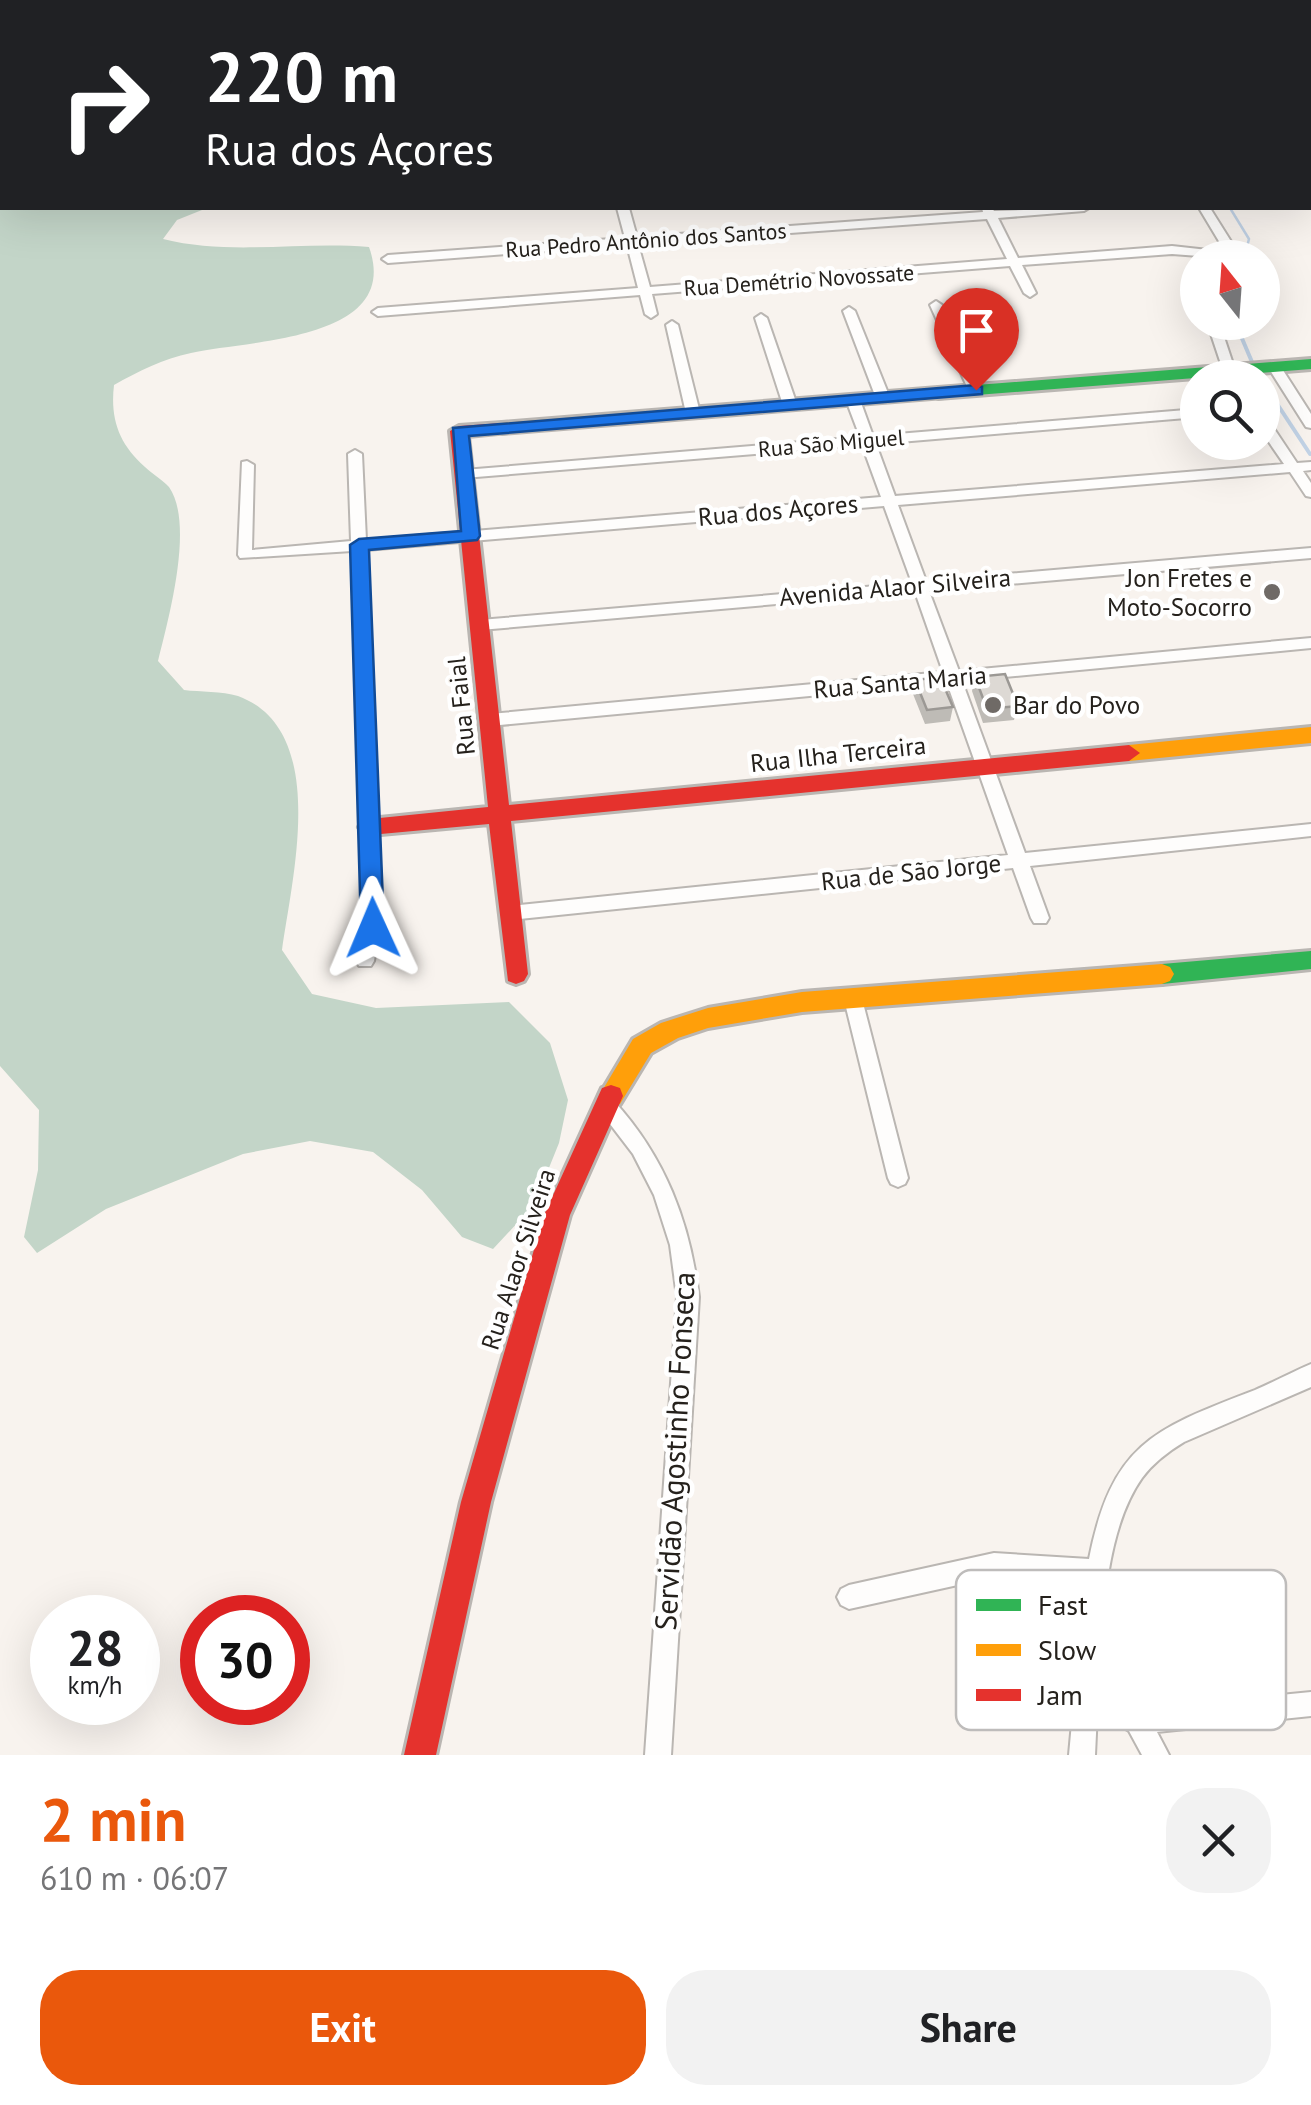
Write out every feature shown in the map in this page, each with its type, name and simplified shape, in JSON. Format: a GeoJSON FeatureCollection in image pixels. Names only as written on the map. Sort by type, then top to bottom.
{"type":"FeatureCollection","features":[{"type":"Feature","properties":{"kind":"street"},"geometry":{"type":"LineString","coordinates":[[624,210],[651,314]]}},
{"type":"Feature","properties":{"kind":"street","name":"Rua Pedro Antônio dos Santos"},"geometry":{"type":"LineString","coordinates":[[388,259],[1021,210]]}},
{"type":"Feature","properties":{"kind":"street"},"geometry":{"type":"LineString","coordinates":[[1206,210],[1224,240]]}},
{"type":"Feature","properties":{"kind":"street"},"geometry":{"type":"LineString","coordinates":[[989,211],[1030,294]]}},
{"type":"Feature","properties":{"kind":"street","name":"Rua Demétrio Novossate"},"geometry":{"type":"LineString","coordinates":[[378,312],[1180,251]]}},
{"type":"Feature","properties":{"kind":"street"},"geometry":{"type":"LineString","coordinates":[[936,305],[976,390]]}},
{"type":"Feature","properties":{"kind":"street"},"geometry":{"type":"LineString","coordinates":[[848,311],[884,398]]}},
{"type":"Feature","properties":{"kind":"street"},"geometry":{"type":"LineString","coordinates":[[760,318],[790,405]]}},
{"type":"Feature","properties":{"kind":"street"},"geometry":{"type":"LineString","coordinates":[[672,326],[694,413],[1180,377]]}},
{"type":"Feature","properties":{"kind":"street"},"geometry":{"type":"LineString","coordinates":[[1280,367],[1311,364]]}},
{"type":"Feature","properties":{"kind":"street"},"geometry":{"type":"LineString","coordinates":[[1280,374],[1305,404],[1311,424]]}},
{"type":"Feature","properties":{"kind":"street"},"geometry":{"type":"LineString","coordinates":[[854,400],[1040,918]]}},
{"type":"Feature","properties":{"kind":"street","name":"Rua Faial"},"geometry":{"type":"LineString","coordinates":[[516,974],[460,432],[694,413]]}},
{"type":"Feature","properties":{"kind":"street","name":"Rua São Miguel"},"geometry":{"type":"LineString","coordinates":[[464,474],[1180,414]]}},
{"type":"Feature","properties":{"kind":"street"},"geometry":{"type":"LineString","coordinates":[[1280,447],[1311,493]]}},
{"type":"Feature","properties":{"kind":"street"},"geometry":{"type":"LineString","coordinates":[[355,454],[373,928],[364,961]]}},
{"type":"Feature","properties":{"kind":"street","name":"Rua dos Açores"},"geometry":{"type":"LineString","coordinates":[[247,466],[245,555],[1311,466]]}},
{"type":"Feature","properties":{"kind":"street","name":"Avenida Alaor Silveira"},"geometry":{"type":"LineString","coordinates":[[480,625],[1311,553]]}},
{"type":"Feature","properties":{"kind":"street","name":"Rua Santa Maria"},"geometry":{"type":"LineString","coordinates":[[490,720],[1311,643]]}},
{"type":"Feature","properties":{"kind":"street","name":"Rua Ilha Terceira"},"geometry":{"type":"LineString","coordinates":[[370,827],[1311,735]]}},
{"type":"Feature","properties":{"kind":"street","name":"Rua de São Jorge"},"geometry":{"type":"LineString","coordinates":[[510,912],[1311,830]]}},
{"type":"Feature","properties":{"kind":"street","name":"Rua Alaor Silveira"},"geometry":{"type":"LineString","coordinates":[[420,1755],[457,1584],[507,1384],[557,1215],[571,1177],[638,1048],[672,1028],[738,1012],[1311,960]]}},
{"type":"Feature","properties":{"kind":"street"},"geometry":{"type":"LineString","coordinates":[[853,1000],[898,1178]]}},
{"type":"Feature","properties":{"kind":"street","name":"Servidão Agostinho Fonseca"},"geometry":{"type":"LineString","coordinates":[[608,1107],[631,1134],[656,1178],[682,1242],[686,1266],[688,1298],[658,1755]]}},
{"type":"Feature","properties":{"kind":"street"},"geometry":{"type":"LineString","coordinates":[[1098,1570],[1116,1499],[1132,1470],[1154,1448],[1180,1432],[1311,1375]]}},
{"type":"Feature","properties":{"kind":"street"},"geometry":{"type":"LineString","coordinates":[[971,1570],[994,1565],[1081,1570]]}},
{"type":"Feature","properties":{"kind":"street"},"geometry":{"type":"LineString","coordinates":[[849,1597],[956,1573]]}},
{"type":"Feature","properties":{"kind":"street"},"geometry":{"type":"LineString","coordinates":[[1286,1707],[1311,1704]]}},
{"type":"Feature","properties":{"kind":"street"},"geometry":{"type":"LineString","coordinates":[[1082,1755],[1084,1730]]}},
{"type":"Feature","properties":{"kind":"street"},"geometry":{"type":"LineString","coordinates":[[1142,1730],[1156,1755]]}},
{"type":"Feature","properties":{"kind":"green space"},"geometry":{"type":"Polygon","coordinates":[[[0,210],[202,210],[177,220],[163,239],[214,247],[369,247],[373,278],[363,302],[342,319],[280,339],[191,353],[161,362],[114,385],[114,409],[118,430],[129,449],[169,487],[180,524],[177,572],[158,661],[184,690],[238,696],[267,714],[285,740],[295,772],[297,847],[282,950],[312,994],[376,1008],[509,1002],[550,1043],[568,1100],[559,1143],[534,1205],[493,1249],[462,1237],[422,1190],[373,1152],[310,1141],[243,1154],[106,1209],[37,1253],[24,1237],[38,1170],[39,1110],[0,1066],[0,210]]]}},
{"type":"Feature","properties":{"kind":"building"},"geometry":{"type":"Polygon","coordinates":[[[1005,674],[1018,706],[987,709],[975,677],[1005,674]]]}},
{"type":"Feature","properties":{"kind":"building"},"geometry":{"type":"Polygon","coordinates":[[[940,677],[953,707],[927,710],[915,680],[940,677]]]}},
{"type":"Feature","properties":{"kind":"waterway"},"geometry":{"type":"LineString","coordinates":[[1231,210],[1249,240]]}},
{"type":"Feature","properties":{"kind":"waterway"},"geometry":{"type":"LineString","coordinates":[[1243,340],[1251,360]]}},
{"type":"Feature","properties":{"kind":"waterway"},"geometry":{"type":"LineString","coordinates":[[1280,408],[1310,454]]}},
{"type":"Feature","properties":{"kind":"traffic: fast"},"geometry":{"type":"LineString","coordinates":[[938,393],[1311,364]]}},
{"type":"Feature","properties":{"kind":"traffic: fast"},"geometry":{"type":"LineString","coordinates":[[1162,974],[1311,960]]}},
{"type":"Feature","properties":{"kind":"traffic: slow"},"geometry":{"type":"LineString","coordinates":[[502,428],[938,393]]}},
{"type":"Feature","properties":{"kind":"traffic: slow"},"geometry":{"type":"LineString","coordinates":[[1129,753],[1311,735]]}},
{"type":"Feature","properties":{"kind":"traffic: slow"},"geometry":{"type":"LineString","coordinates":[[611,1096],[642,1046],[670,1030],[708,1018],[802,1002],[1162,974]]}},
{"type":"Feature","properties":{"kind":"traffic: jam"},"geometry":{"type":"LineString","coordinates":[[502,428],[459,431],[516,974]]}},
{"type":"Feature","properties":{"kind":"traffic: jam"},"geometry":{"type":"LineString","coordinates":[[370,827],[1129,753]]}},
{"type":"Feature","properties":{"kind":"traffic: jam"},"geometry":{"type":"LineString","coordinates":[[420,1755],[476,1502],[557,1215],[611,1096]]}},
{"type":"Feature","properties":{"kind":"place","name":"Jon Fretes e Moto-Socorro"},"geometry":{"type":"Point","coordinates":[1272,592]}},
{"type":"Feature","properties":{"kind":"place","name":"Bar do Povo"},"geometry":{"type":"Point","coordinates":[993,705]}},
{"type":"Feature","properties":{"kind":"route"},"geometry":{"type":"LineString","coordinates":[[373,928],[359,545],[470,536],[460,432],[976,390]]}}]}
